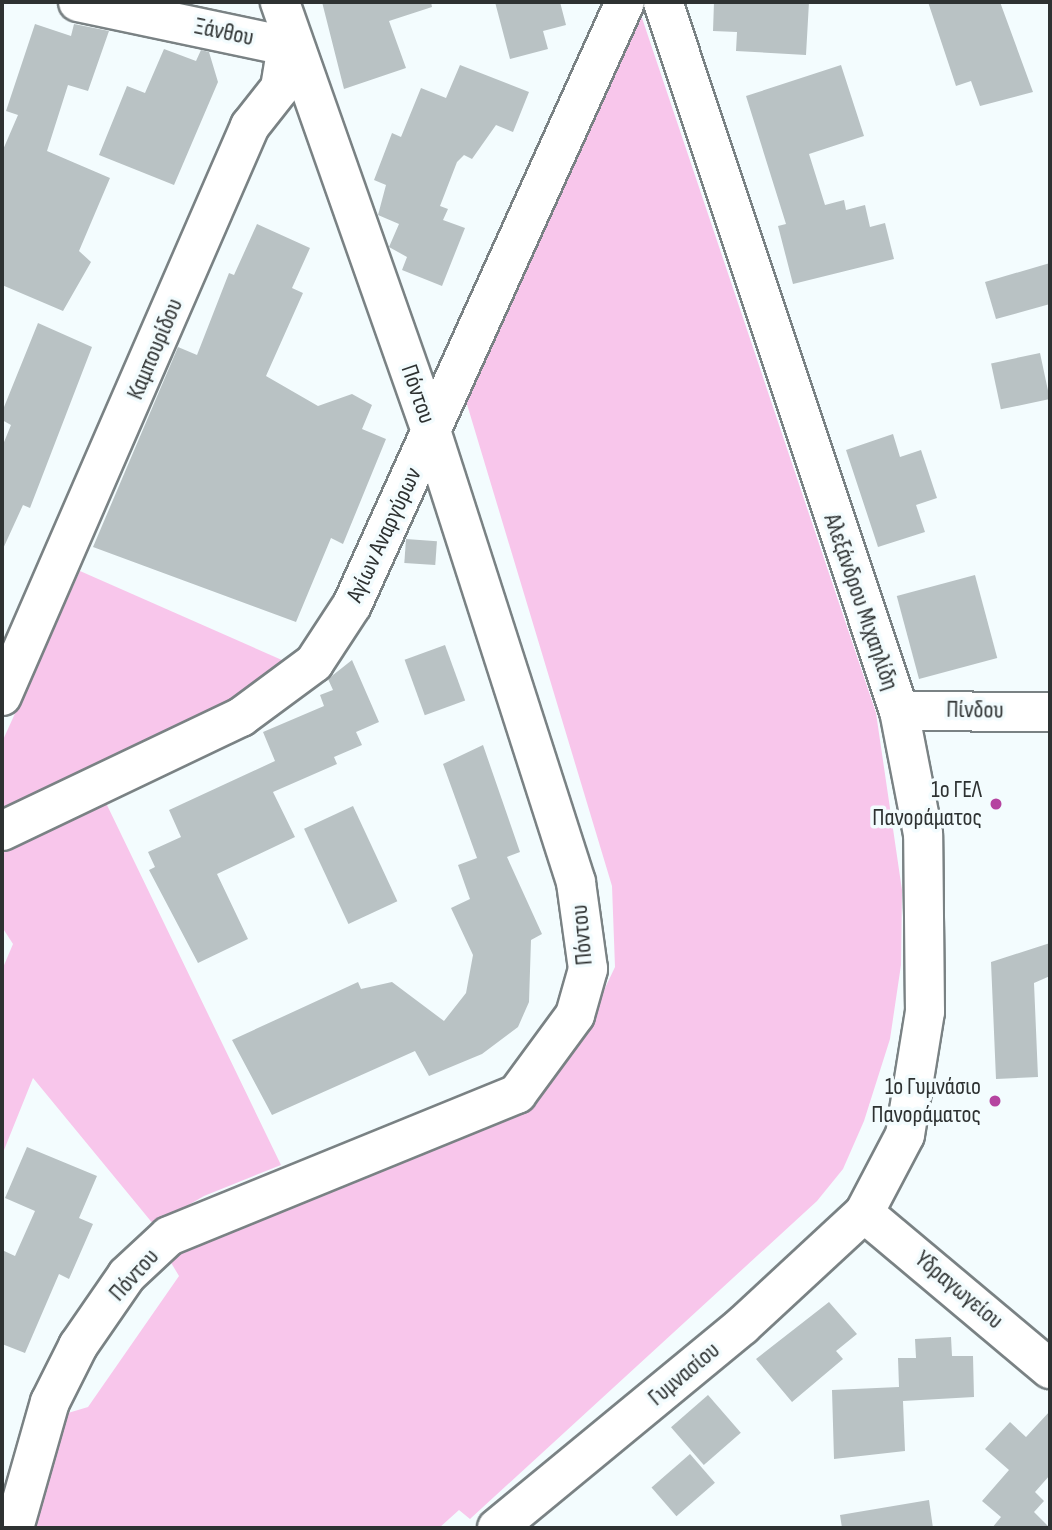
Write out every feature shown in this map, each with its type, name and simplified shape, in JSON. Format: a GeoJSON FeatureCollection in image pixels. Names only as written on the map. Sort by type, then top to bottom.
{"type":"FeatureCollection","features":[{"type":"Feature","properties":{"kind":"street","name":"Ξάνθου"},"geometry":{"type":"LineString","coordinates":[[78,2],[285,27]]}},
{"type":"Feature","properties":{"kind":"street","name":"Αγίων Αναργύρων"},"geometry":{"type":"LineString","coordinates":[[2,831],[241,717],[314,663],[352,606],[625,2]]}},
{"type":"Feature","properties":{"kind":"street","name":"Aλεξάνδρου Mιχαηλίδη"},"geometry":{"type":"LineString","coordinates":[[663,2],[899,712],[923,834],[925,1012],[905,1135],[864,1213]]}},
{"type":"Feature","properties":{"kind":"street","name":"Πόντου"},"geometry":{"type":"LineString","coordinates":[[15,1528],[50,1402],[78,1346],[127,1275],[169,1236],[517,1094],[575,1015],[588,969],[582,908],[432,434],[295,87],[285,27]]}},
{"type":"Feature","properties":{"kind":"street","name":"Καμπουρίδου"},"geometry":{"type":"LineString","coordinates":[[2,696],[250,126],[295,87]]}},
{"type":"Feature","properties":{"kind":"street","name":"Πίνδου"},"geometry":{"type":"LineString","coordinates":[[899,712],[1050,712]]}},
{"type":"Feature","properties":{"kind":"street","name":"Υδραγωγείου"},"geometry":{"type":"LineString","coordinates":[[864,1213],[1050,1369]]}},
{"type":"Feature","properties":{"kind":"street","name":"Γυμνασίου"},"geometry":{"type":"LineString","coordinates":[[497,1528],[742,1326],[864,1213]]}},
{"type":"Feature","properties":{"kind":"shaded area"},"geometry":{"type":"Polygon","coordinates":[[[640,12],[876,713],[902,890],[901,965],[890,1039],[864,1121],[843,1169],[817,1201],[470,1519],[459,1510],[439,1528],[30,1528],[58,1416],[88,1407],[179,1276],[164,1251],[501,1122],[521,1109],[577,1047],[615,967],[612,886],[466,401],[640,12]]]}},
{"type":"Feature","properties":{"kind":"shaded area"},"geometry":{"type":"Polygon","coordinates":[[[80,571],[291,664],[270,683],[2,813],[2,742],[80,571]]]}},
{"type":"Feature","properties":{"kind":"shaded area"},"geometry":{"type":"Polygon","coordinates":[[[106,803],[281,1165],[204,1196],[154,1225],[33,1078],[2,1155],[2,970],[13,944],[2,927],[2,848],[106,803]]]}},
{"type":"Feature","properties":{"kind":"building"},"geometry":{"type":"Polygon","coordinates":[[[322,2],[431,2],[432,7],[389,21],[406,68],[344,89],[322,2]]]}},
{"type":"Feature","properties":{"kind":"building"},"geometry":{"type":"Polygon","coordinates":[[[495,2],[560,2],[566,25],[543,31],[548,49],[510,59],[495,2]]]}},
{"type":"Feature","properties":{"kind":"building"},"geometry":{"type":"Polygon","coordinates":[[[714,2],[809,2],[806,55],[736,51],[737,32],[713,31],[714,2]]]}},
{"type":"Feature","properties":{"kind":"building"},"geometry":{"type":"Polygon","coordinates":[[[928,2],[1000,2],[1033,92],[980,106],[971,81],[956,86],[928,2]]]}},
{"type":"Feature","properties":{"kind":"building"},"geometry":{"type":"Polygon","coordinates":[[[35,24],[71,36],[74,24],[109,31],[88,91],[68,85],[47,151],[110,178],[79,251],[91,262],[63,311],[2,285],[2,152],[18,115],[6,111],[35,24]]]}},
{"type":"Feature","properties":{"kind":"building"},"geometry":{"type":"Polygon","coordinates":[[[164,49],[196,61],[201,50],[209,52],[218,82],[174,185],[99,155],[127,86],[145,93],[164,49]]]}},
{"type":"Feature","properties":{"kind":"building"},"geometry":{"type":"Polygon","coordinates":[[[460,65],[529,92],[513,132],[496,125],[472,159],[464,155],[457,162],[440,206],[448,209],[443,220],[465,228],[442,286],[402,270],[407,257],[389,247],[399,224],[378,215],[386,185],[374,180],[392,133],[401,137],[421,88],[446,98],[460,65]]]}},
{"type":"Feature","properties":{"kind":"building"},"geometry":{"type":"Polygon","coordinates":[[[841,65],[864,136],[809,154],[825,205],[844,200],[846,210],[865,205],[870,227],[885,223],[894,259],[793,284],[778,226],[786,224],[746,96],[841,65]]]}},
{"type":"Feature","properties":{"kind":"building"},"geometry":{"type":"Polygon","coordinates":[[[257,224],[310,248],[292,288],[303,293],[266,376],[318,406],[352,394],[372,405],[362,429],[386,439],[343,544],[331,538],[296,622],[93,547],[178,347],[197,355],[229,273],[234,275],[257,224]]]}},
{"type":"Feature","properties":{"kind":"building"},"geometry":{"type":"Polygon","coordinates":[[[1050,263],[1050,304],[996,319],[985,282],[1050,263]]]}},
{"type":"Feature","properties":{"kind":"building"},"geometry":{"type":"Polygon","coordinates":[[[38,323],[92,347],[30,508],[23,505],[2,551],[2,447],[11,425],[2,420],[2,412],[38,323]]]}},
{"type":"Feature","properties":{"kind":"building"},"geometry":{"type":"Polygon","coordinates":[[[1040,353],[1050,399],[1001,409],[991,363],[1040,353]]]}},
{"type":"Feature","properties":{"kind":"building"},"geometry":{"type":"Polygon","coordinates":[[[893,434],[900,457],[921,450],[937,498],[916,505],[925,532],[878,547],[846,450],[893,434]]]}},
{"type":"Feature","properties":{"kind":"building"},"geometry":{"type":"Polygon","coordinates":[[[406,539],[437,541],[435,565],[404,563],[406,539]]]}},
{"type":"Feature","properties":{"kind":"building"},"geometry":{"type":"Polygon","coordinates":[[[975,575],[997,658],[919,679],[897,596],[975,575]]]}},
{"type":"Feature","properties":{"kind":"building"},"geometry":{"type":"Polygon","coordinates":[[[445,645],[465,700],[425,715],[405,660],[445,645]]]}},
{"type":"Feature","properties":{"kind":"building"},"geometry":{"type":"Polygon","coordinates":[[[352,660],[379,722],[356,732],[362,745],[334,757],[337,764],[273,792],[295,837],[217,874],[248,939],[198,963],[149,870],[155,867],[148,852],[181,837],[169,810],[275,761],[263,732],[324,706],[320,695],[333,690],[328,679],[352,660]]]}},
{"type":"Feature","properties":{"kind":"building"},"geometry":{"type":"Polygon","coordinates":[[[483,745],[520,852],[507,857],[542,934],[531,940],[529,1002],[518,1027],[482,1054],[429,1076],[415,1051],[272,1115],[232,1040],[358,982],[361,989],[392,982],[444,1021],[466,993],[473,955],[451,908],[470,899],[458,865],[477,858],[443,764],[483,745]]]}},
{"type":"Feature","properties":{"kind":"building"},"geometry":{"type":"Polygon","coordinates":[[[353,806],[397,901],[348,924],[304,829],[353,806]]]}},
{"type":"Feature","properties":{"kind":"building"},"geometry":{"type":"Polygon","coordinates":[[[1050,943],[1050,976],[1034,983],[1038,1077],[996,1079],[991,962],[1050,943]]]}},
{"type":"Feature","properties":{"kind":"building"},"geometry":{"type":"Polygon","coordinates":[[[27,1147],[97,1176],[79,1218],[93,1224],[69,1279],[59,1274],[25,1353],[2,1344],[2,1250],[15,1256],[35,1211],[5,1198],[27,1147]]]}},
{"type":"Feature","properties":{"kind":"building"},"geometry":{"type":"Polygon","coordinates":[[[829,1302],[857,1334],[836,1351],[843,1359],[792,1402],[756,1359],[829,1302]]]}},
{"type":"Feature","properties":{"kind":"building"},"geometry":{"type":"Polygon","coordinates":[[[951,1337],[952,1356],[973,1356],[974,1397],[903,1401],[905,1451],[834,1459],[832,1390],[899,1387],[898,1358],[916,1358],[915,1339],[951,1337]]]}},
{"type":"Feature","properties":{"kind":"building"},"geometry":{"type":"Polygon","coordinates":[[[708,1395],[741,1433],[704,1465],[671,1427],[708,1395]]]}},
{"type":"Feature","properties":{"kind":"building"},"geometry":{"type":"Polygon","coordinates":[[[1050,1411],[1050,1475],[1035,1492],[1044,1501],[1034,1512],[1050,1528],[992,1528],[1001,1517],[982,1501],[1009,1470],[985,1449],[1010,1422],[1026,1437],[1050,1411]]]}},
{"type":"Feature","properties":{"kind":"building"},"geometry":{"type":"Polygon","coordinates":[[[690,1454],[715,1483],[676,1516],[652,1487],[690,1454]]]}},
{"type":"Feature","properties":{"kind":"building"},"geometry":{"type":"Polygon","coordinates":[[[929,1500],[933,1528],[842,1528],[840,1515],[929,1500]]]}},
{"type":"Feature","properties":{"kind":"place","name":"1ο ΓΕΛ Πανοράματος"},"geometry":{"type":"Point","coordinates":[996,804]}},
{"type":"Feature","properties":{"kind":"place","name":"1ο Γυμνάσιο Πανοράματος"},"geometry":{"type":"Point","coordinates":[995,1101]}}]}
